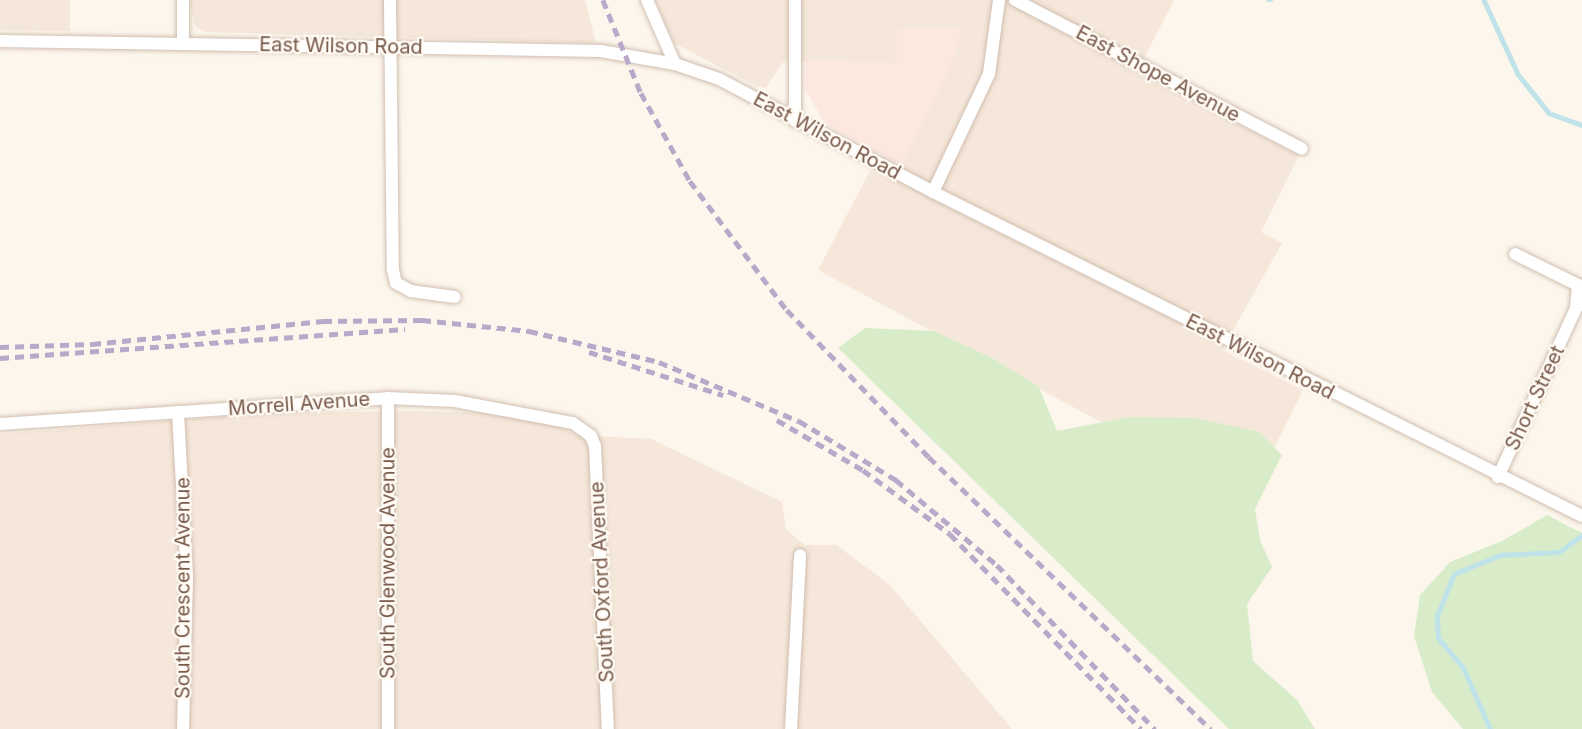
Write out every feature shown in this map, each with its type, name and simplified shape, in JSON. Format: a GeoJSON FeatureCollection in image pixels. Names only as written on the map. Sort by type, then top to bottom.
{"type":"FeatureCollection","features":[{"type":"Feature","properties":{"kind":"street"},"geometry":{"type":"LineString","coordinates":[[183,0],[183,44]]}},
{"type":"Feature","properties":{"kind":"street"},"geometry":{"type":"LineString","coordinates":[[390,0],[396,283],[411,291],[455,297]]}},
{"type":"Feature","properties":{"kind":"street"},"geometry":{"type":"LineString","coordinates":[[647,0],[675,64]]}},
{"type":"Feature","properties":{"kind":"street"},"geometry":{"type":"LineString","coordinates":[[795,0],[795,121]]}},
{"type":"Feature","properties":{"kind":"street"},"geometry":{"type":"LineString","coordinates":[[933,192],[989,74],[999,0]]}},
{"type":"Feature","properties":{"kind":"street","name":"East Shope Avenue"},"geometry":{"type":"LineString","coordinates":[[1015,0],[1302,149]]}},
{"type":"Feature","properties":{"kind":"street","name":"East Wilson Road"},"geometry":{"type":"LineString","coordinates":[[0,41],[601,51],[675,64],[719,79],[933,192],[1498,477],[1578,514]]}},
{"type":"Feature","properties":{"kind":"street","name":"Short Street"},"geometry":{"type":"LineString","coordinates":[[1498,477],[1576,308],[1578,285],[1515,254]]}},
{"type":"Feature","properties":{"kind":"street","name":"Morrell Avenue"},"geometry":{"type":"LineString","coordinates":[[0,424],[388,398],[455,401],[537,415],[573,423],[591,436]]}},
{"type":"Feature","properties":{"kind":"street","name":"South Glenwood Avenue"},"geometry":{"type":"LineString","coordinates":[[388,398],[388,729]]}},
{"type":"Feature","properties":{"kind":"street","name":"South Crescent Avenue"},"geometry":{"type":"LineString","coordinates":[[178,412],[187,577],[183,729]]}},
{"type":"Feature","properties":{"kind":"street","name":"South Oxford Avenue"},"geometry":{"type":"LineString","coordinates":[[591,436],[596,446],[608,729]]}},
{"type":"Feature","properties":{"kind":"street"},"geometry":{"type":"LineString","coordinates":[[791,729],[800,555]]}},
{"type":"Feature","properties":{"kind":"shaded area"},"geometry":{"type":"Polygon","coordinates":[[[0,0],[70,0],[70,31],[0,30],[0,0]]]}},
{"type":"Feature","properties":{"kind":"shaded area"},"geometry":{"type":"Polygon","coordinates":[[[190,0],[585,0],[596,43],[205,32],[195,26],[190,0]]]}},
{"type":"Feature","properties":{"kind":"shaded area"},"geometry":{"type":"Polygon","coordinates":[[[655,0],[1174,0],[1136,74],[1299,155],[1261,232],[1282,243],[1222,350],[1303,390],[1248,501],[818,270],[870,171],[886,177],[901,165],[896,63],[784,61],[766,88],[756,86],[674,43],[655,0]]]}},
{"type":"Feature","properties":{"kind":"shaded area"},"geometry":{"type":"Polygon","coordinates":[[[897,29],[963,29],[949,69],[901,165],[825,124],[805,89],[806,60],[896,63],[897,29]]]}},
{"type":"Feature","properties":{"kind":"shaded area"},"geometry":{"type":"Polygon","coordinates":[[[409,411],[494,413],[553,424],[577,435],[651,439],[782,502],[786,529],[804,545],[836,545],[890,585],[1012,729],[0,729],[0,434],[272,413],[409,411]]]}},
{"type":"Feature","properties":{"kind":"green space"},"geometry":{"type":"Polygon","coordinates":[[[865,328],[934,331],[994,359],[1039,387],[1057,431],[1129,417],[1195,418],[1259,432],[1282,455],[1255,509],[1260,540],[1272,567],[1247,604],[1253,661],[1297,700],[1315,729],[1229,729],[838,348],[865,328]]]}},
{"type":"Feature","properties":{"kind":"green space"},"geometry":{"type":"Polygon","coordinates":[[[1547,515],[1582,533],[1582,729],[1463,729],[1432,692],[1414,636],[1420,595],[1450,562],[1502,541],[1547,515]]]}},
{"type":"Feature","properties":{"kind":"waterway"},"geometry":{"type":"LineString","coordinates":[[1484,0],[1518,74],[1549,113],[1582,125]]}},
{"type":"Feature","properties":{"kind":"waterway"},"geometry":{"type":"LineString","coordinates":[[1490,729],[1463,668],[1438,638],[1437,616],[1454,574],[1500,555],[1559,552],[1582,535]]}},
{"type":"Feature","properties":{"kind":"railway"},"geometry":{"type":"LineString","coordinates":[[603,0],[641,93],[690,181],[787,310],[929,457],[1211,729]]}},
{"type":"Feature","properties":{"kind":"railway"},"geometry":{"type":"LineString","coordinates":[[0,347],[92,344],[323,321],[422,320],[529,331],[659,362],[799,421],[896,480],[997,565],[1155,729]]}},
{"type":"Feature","properties":{"kind":"railway"},"geometry":{"type":"LineString","coordinates":[[0,358],[405,329]]}},
{"type":"Feature","properties":{"kind":"railway"},"geometry":{"type":"LineString","coordinates":[[589,352],[723,395]]}},
{"type":"Feature","properties":{"kind":"railway"},"geometry":{"type":"LineString","coordinates":[[777,420],[863,470],[950,534],[1141,729]]}}]}
